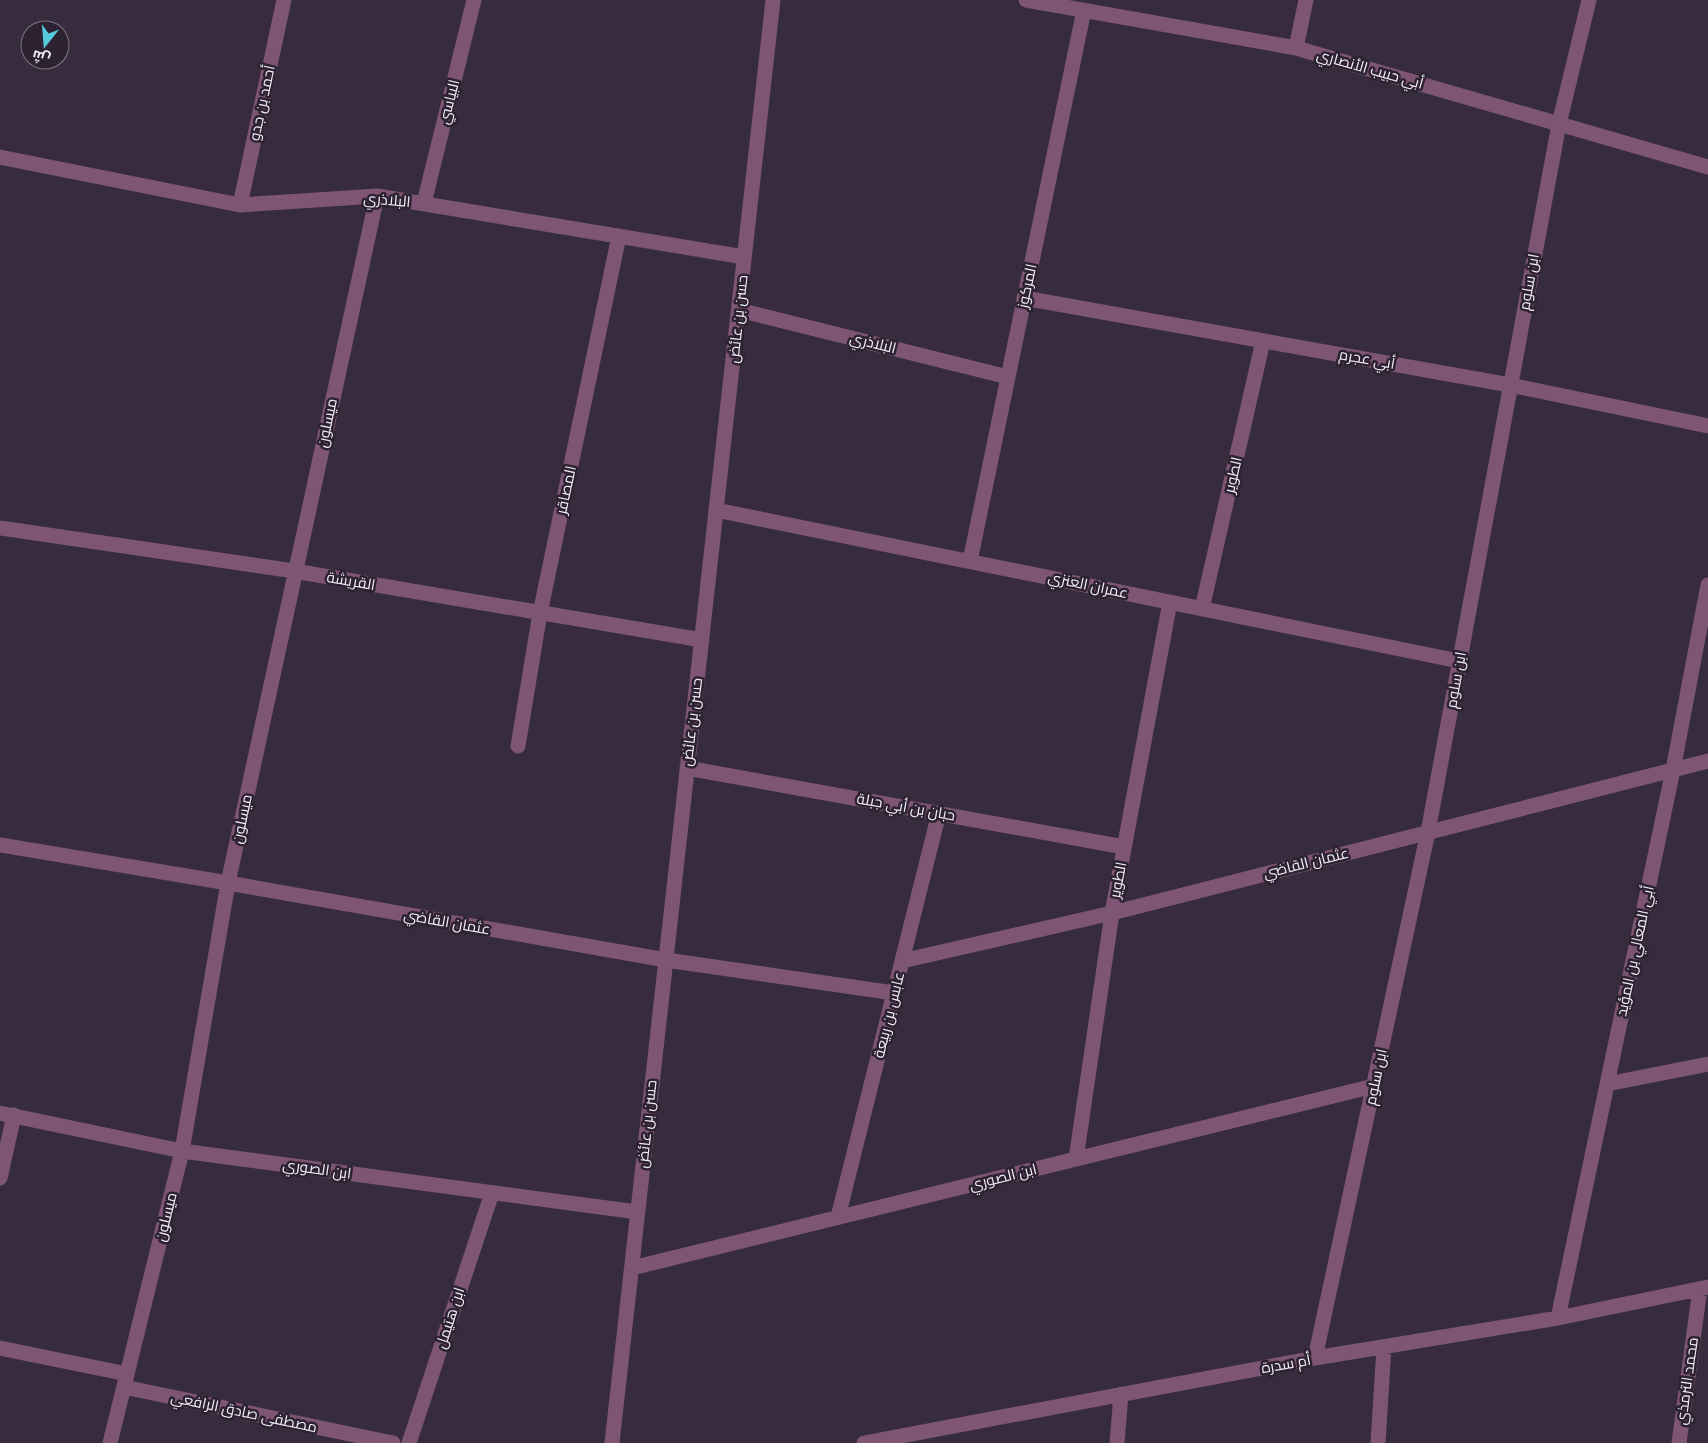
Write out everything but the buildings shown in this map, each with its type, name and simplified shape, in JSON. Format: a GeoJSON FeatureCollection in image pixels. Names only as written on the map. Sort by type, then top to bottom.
{"type":"FeatureCollection","features":[{"type":"Feature","properties":{"kind":"street","name":"أحمد بن جدو"},"geometry":{"type":"LineString","coordinates":[[240,205],[284,0]]}},
{"type":"Feature","properties":{"kind":"street","name":"البياسي"},"geometry":{"type":"LineString","coordinates":[[424,203],[474,0]]}},
{"type":"Feature","properties":{"kind":"street","name":"حسن بن عائض"},"geometry":{"type":"LineString","coordinates":[[612,1443],[773,0]]}},
{"type":"Feature","properties":{"kind":"street","name":"أبي حبيب الأنصاري"},"geometry":{"type":"LineString","coordinates":[[1026,0],[1296,48],[1708,167]]}},
{"type":"Feature","properties":{"kind":"street"},"geometry":{"type":"LineString","coordinates":[[1296,48],[1306,0]]}},
{"type":"Feature","properties":{"kind":"street","name":"ابن سلوم"},"geometry":{"type":"LineString","coordinates":[[1315,1358],[1428,832],[1558,124],[1589,0]]}},
{"type":"Feature","properties":{"kind":"street","name":"المركوز"},"geometry":{"type":"LineString","coordinates":[[970,561],[1084,10]]}},
{"type":"Feature","properties":{"kind":"street","name":"البلاذري"},"geometry":{"type":"LineString","coordinates":[[0,157],[240,205],[377,196],[744,257]]}},
{"type":"Feature","properties":{"kind":"street","name":"ميسلون"},"geometry":{"type":"LineString","coordinates":[[110,1443],[182,1151],[228,883],[294,571],[377,196]]}},
{"type":"Feature","properties":{"kind":"street","name":"المصاقر"},"geometry":{"type":"LineString","coordinates":[[518,746],[540,613],[619,236]]}},
{"type":"Feature","properties":{"kind":"street","name":"أبي عجرم"},"geometry":{"type":"LineString","coordinates":[[1024,298],[1510,385],[1708,426]]}},
{"type":"Feature","properties":{"kind":"street","name":"البلاذري"},"geometry":{"type":"LineString","coordinates":[[739,310],[1008,377]]}},
{"type":"Feature","properties":{"kind":"street","name":"الطوير"},"geometry":{"type":"LineString","coordinates":[[1202,609],[1263,341]]}},
{"type":"Feature","properties":{"kind":"street","name":"عمران العنزي"},"geometry":{"type":"LineString","coordinates":[[716,510],[1459,661]]}},
{"type":"Feature","properties":{"kind":"street","name":"القريشة"},"geometry":{"type":"LineString","coordinates":[[0,528],[294,571],[702,640]]}},
{"type":"Feature","properties":{"kind":"street","name":"أبي المعالي بن المؤيد"},"geometry":{"type":"LineString","coordinates":[[1558,1318],[1673,770],[1708,585]]}},
{"type":"Feature","properties":{"kind":"street","name":"الطوير"},"geometry":{"type":"LineString","coordinates":[[1076,1159],[1112,913],[1170,602]]}},
{"type":"Feature","properties":{"kind":"street","name":"عثمان القاضي"},"geometry":{"type":"LineString","coordinates":[[902,961],[1112,913],[1708,761]]}},
{"type":"Feature","properties":{"kind":"street","name":"حبان بن أبي جبلة"},"geometry":{"type":"LineString","coordinates":[[687,768],[1124,847]]}},
{"type":"Feature","properties":{"kind":"street","name":"عابس بن ربيعة"},"geometry":{"type":"LineString","coordinates":[[838,1217],[939,813]]}},
{"type":"Feature","properties":{"kind":"street","name":"عثمان القاضي"},"geometry":{"type":"LineString","coordinates":[[0,845],[666,960],[894,993]]}},
{"type":"Feature","properties":{"kind":"street"},"geometry":{"type":"LineString","coordinates":[[1607,1084],[1708,1064]]}},
{"type":"Feature","properties":{"kind":"street","name":"ابن الصوري"},"geometry":{"type":"LineString","coordinates":[[632,1268],[1374,1086]]}},
{"type":"Feature","properties":{"kind":"street"},"geometry":{"type":"LineString","coordinates":[[0,1178],[7,1114]]}},
{"type":"Feature","properties":{"kind":"street","name":"ابن الصوري"},"geometry":{"type":"LineString","coordinates":[[7,1114],[182,1151],[637,1212]]}},
{"type":"Feature","properties":{"kind":"street","name":"ابن هتيمل"},"geometry":{"type":"LineString","coordinates":[[409,1443],[492,1193]]}},
{"type":"Feature","properties":{"kind":"street","name":"أم سدرة"},"geometry":{"type":"LineString","coordinates":[[864,1443],[920,1438],[1121,1394],[1315,1358],[1558,1318],[1704,1288]]}},
{"type":"Feature","properties":{"kind":"street","name":"محمد الترمذي"},"geometry":{"type":"LineString","coordinates":[[1679,1443],[1704,1288]]}},
{"type":"Feature","properties":{"kind":"street"},"geometry":{"type":"LineString","coordinates":[[1378,1443],[1384,1347]]}},
{"type":"Feature","properties":{"kind":"street","name":"مصطفى صادق الرافعي"},"geometry":{"type":"LineString","coordinates":[[0,1348],[125,1380],[393,1443]]}},
{"type":"Feature","properties":{"kind":"street"},"geometry":{"type":"LineString","coordinates":[[1117,1443],[1121,1394]]}}]}
